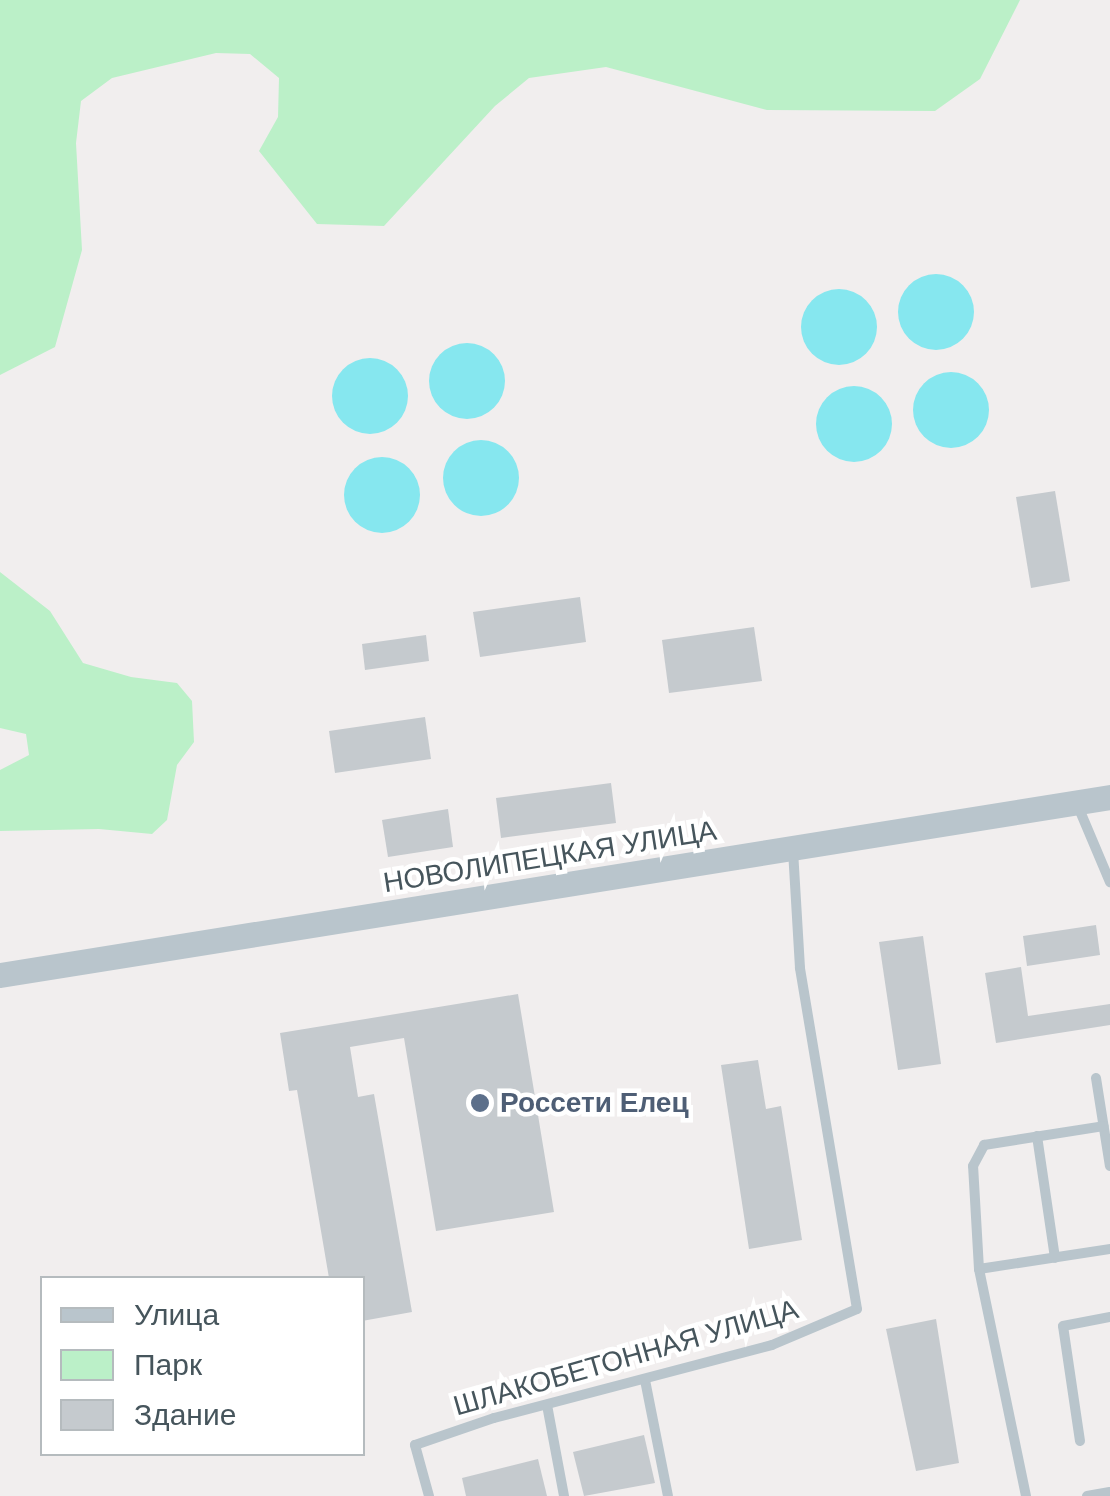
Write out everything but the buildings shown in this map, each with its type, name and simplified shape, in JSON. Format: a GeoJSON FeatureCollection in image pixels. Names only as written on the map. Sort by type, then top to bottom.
{"type":"FeatureCollection","features":[{"type":"Feature","properties":{"kind":"street","name":"НОВОЛИПЕЦКАЯ УЛИЦА"},"geometry":{"type":"LineString","coordinates":[[0,975],[1110,798]]}},
{"type":"Feature","properties":{"kind":"lane"},"geometry":{"type":"LineString","coordinates":[[1077,803],[1110,882]]}},
{"type":"Feature","properties":{"kind":"lane","name":"ШЛАКОБЕТОННАЯ УЛИЦА"},"geometry":{"type":"LineString","coordinates":[[429,1496],[415,1445],[772,1345],[857,1309],[800,968],[792,850]]}},
{"type":"Feature","properties":{"kind":"lane"},"geometry":{"type":"LineString","coordinates":[[1096,1078],[1110,1166]]}},
{"type":"Feature","properties":{"kind":"lane"},"geometry":{"type":"LineString","coordinates":[[1026,1496],[979,1269],[973,1166],[984,1145],[1104,1126]]}},
{"type":"Feature","properties":{"kind":"lane"},"geometry":{"type":"LineString","coordinates":[[1037,1136],[1054,1258]]}},
{"type":"Feature","properties":{"kind":"lane"},"geometry":{"type":"LineString","coordinates":[[979,1269],[1110,1250]]}},
{"type":"Feature","properties":{"kind":"lane"},"geometry":{"type":"LineString","coordinates":[[1080,1441],[1064,1326],[1110,1317]]}},
{"type":"Feature","properties":{"kind":"lane"},"geometry":{"type":"LineString","coordinates":[[645,1380],[668,1496]]}},
{"type":"Feature","properties":{"kind":"lane"},"geometry":{"type":"LineString","coordinates":[[547,1405],[564,1496]]}},
{"type":"Feature","properties":{"kind":"lane"},"geometry":{"type":"LineString","coordinates":[[1087,1496],[1110,1492]]}},
{"type":"Feature","properties":{"kind":"green space"},"geometry":{"type":"Polygon","coordinates":[[[0,0],[1020,0],[980,79],[935,111],[767,110],[606,67],[529,78],[495,106],[384,226],[317,224],[259,151],[278,117],[279,78],[250,54],[216,53],[112,78],[81,101],[76,143],[82,250],[55,347],[0,375],[0,0]]]}},
{"type":"Feature","properties":{"kind":"green space"},"geometry":{"type":"Polygon","coordinates":[[[0,572],[50,611],[83,663],[131,677],[177,683],[192,701],[194,742],[177,765],[167,820],[152,834],[99,829],[0,831],[0,770],[29,755],[26,734],[0,728],[0,572]]]}},
{"type":"Feature","properties":{"kind":"water"},"geometry":{"type":"Polygon","coordinates":[[[936,274],[963,285],[974,312],[963,339],[936,350],[909,339],[898,312],[909,285],[936,274]]]}},
{"type":"Feature","properties":{"kind":"water"},"geometry":{"type":"Polygon","coordinates":[[[839,289],[866,300],[877,327],[866,354],[839,365],[812,354],[801,327],[812,300],[839,289]]]}},
{"type":"Feature","properties":{"kind":"water"},"geometry":{"type":"Polygon","coordinates":[[[467,343],[494,354],[505,381],[494,408],[467,419],[440,408],[429,381],[440,354],[467,343]]]}},
{"type":"Feature","properties":{"kind":"water"},"geometry":{"type":"Polygon","coordinates":[[[370,358],[397,369],[408,396],[397,423],[370,434],[343,423],[332,396],[343,369],[370,358]]]}},
{"type":"Feature","properties":{"kind":"water"},"geometry":{"type":"Polygon","coordinates":[[[951,372],[978,383],[989,410],[978,437],[951,448],[924,437],[913,410],[924,383],[951,372]]]}},
{"type":"Feature","properties":{"kind":"water"},"geometry":{"type":"Polygon","coordinates":[[[854,386],[881,397],[892,424],[881,451],[854,462],[827,451],[816,424],[827,397],[854,386]]]}},
{"type":"Feature","properties":{"kind":"water"},"geometry":{"type":"Polygon","coordinates":[[[481,440],[508,451],[519,478],[508,505],[481,516],[454,505],[443,478],[454,451],[481,440]]]}},
{"type":"Feature","properties":{"kind":"water"},"geometry":{"type":"Polygon","coordinates":[[[382,457],[409,468],[420,495],[409,522],[382,533],[355,522],[344,495],[355,468],[382,457]]]}},
{"type":"Feature","properties":{"kind":"place","name":"Россети Елец"},"geometry":{"type":"Point","coordinates":[480,1103]}}]}
